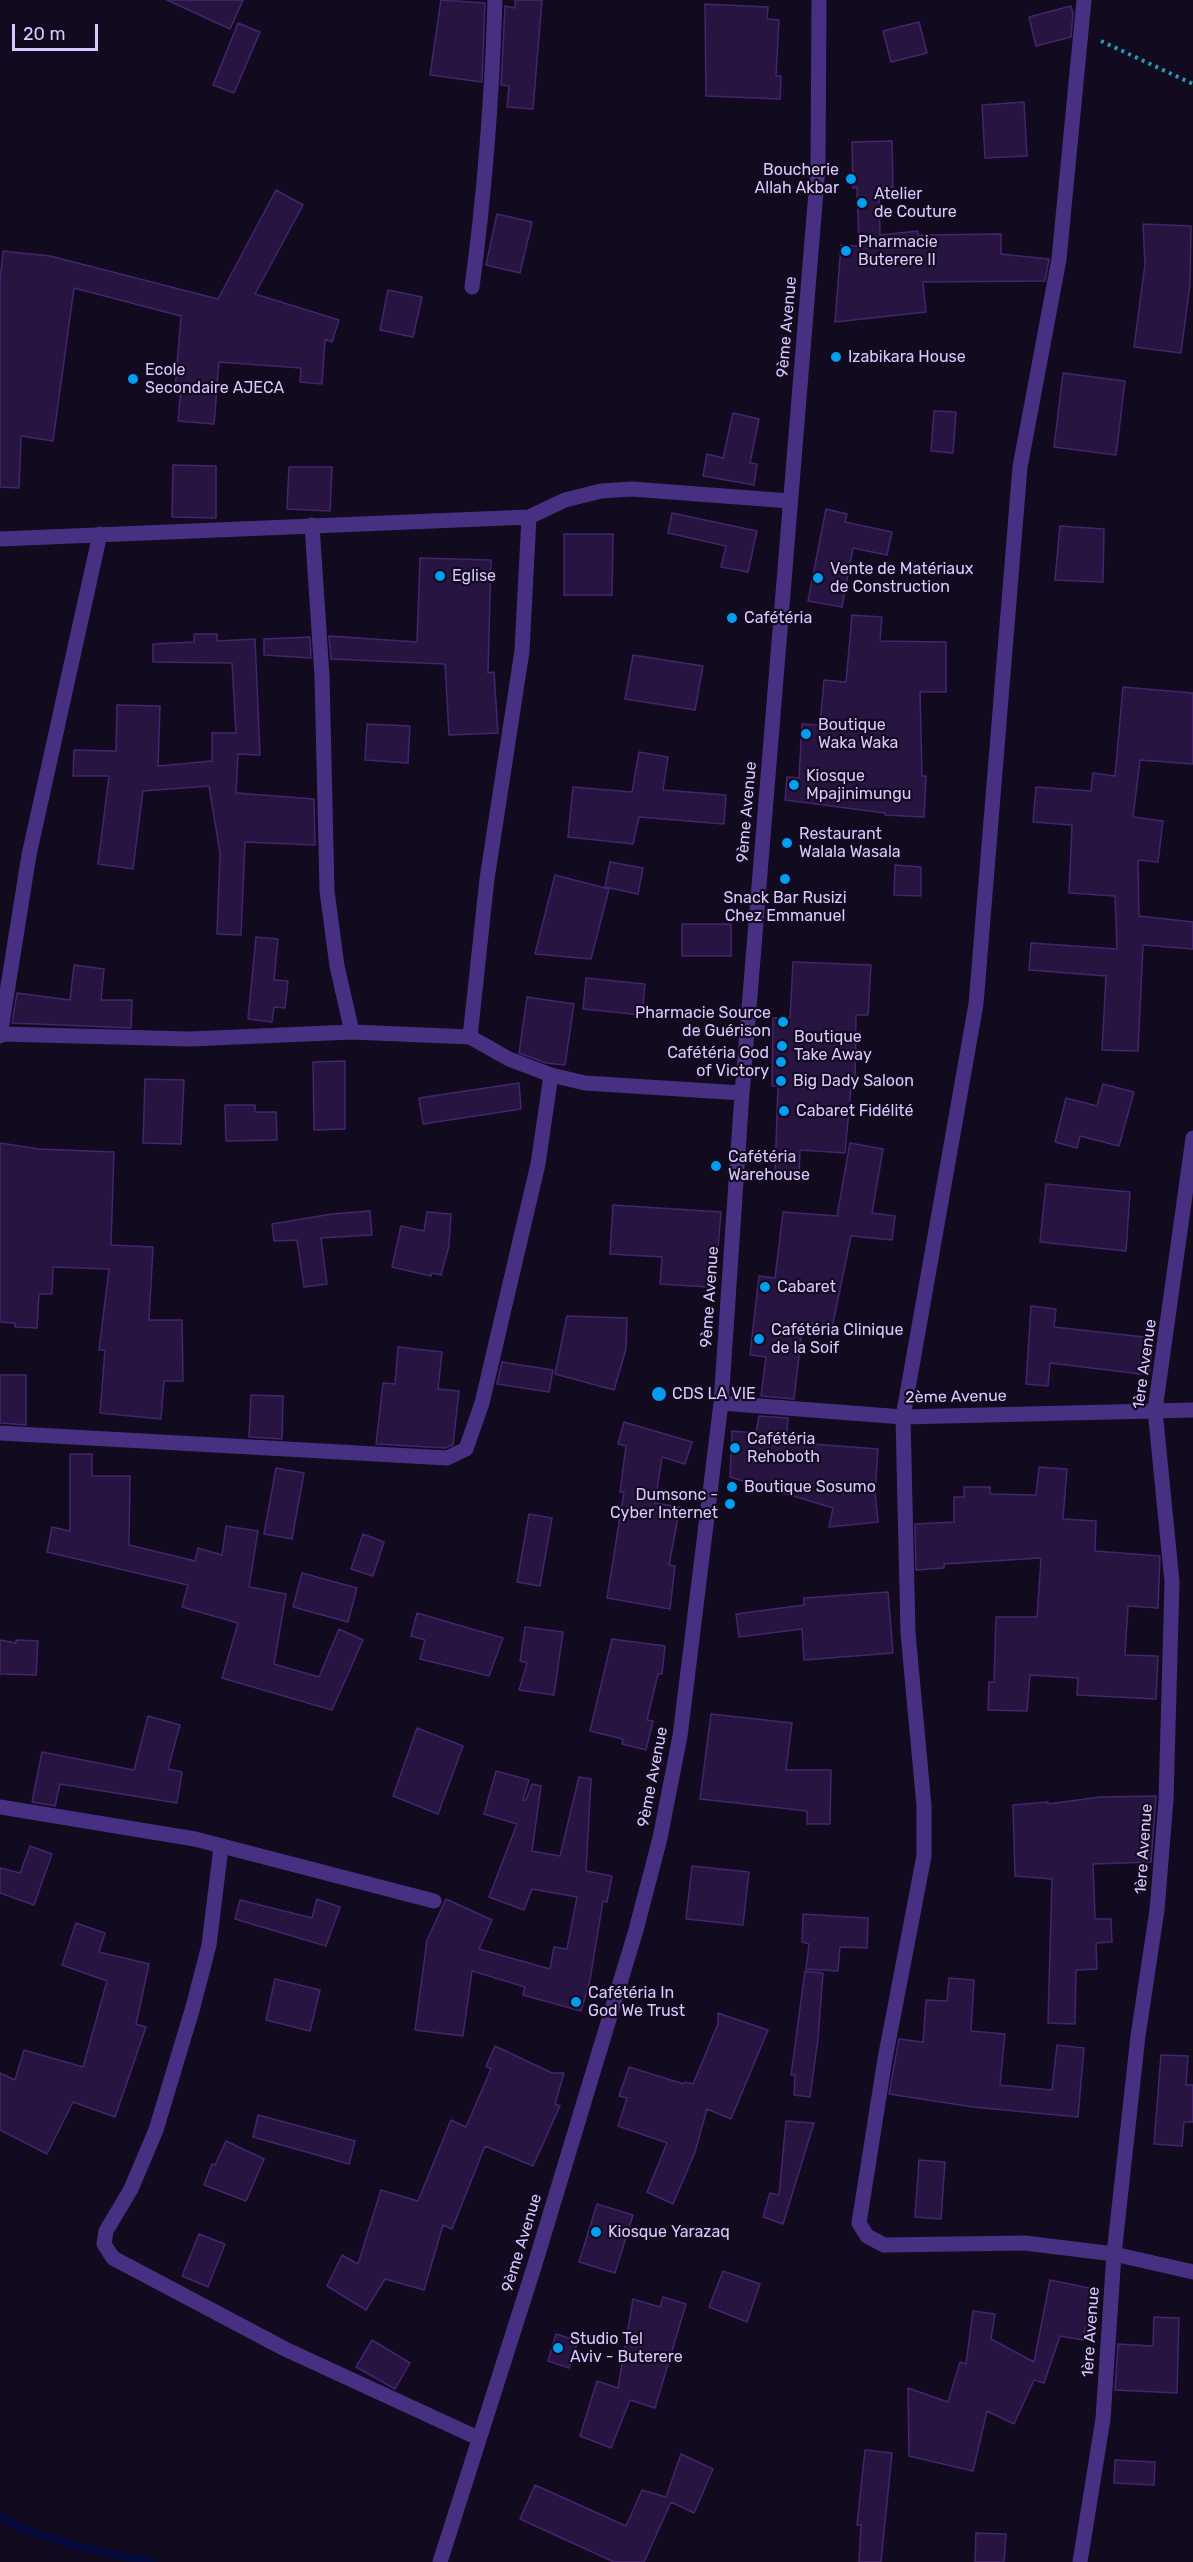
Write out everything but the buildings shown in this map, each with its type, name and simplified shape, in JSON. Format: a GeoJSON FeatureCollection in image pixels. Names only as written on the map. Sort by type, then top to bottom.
{"type":"FeatureCollection","features":[{"type":"Feature","properties":{"kind":"street"},"geometry":{"type":"LineString","coordinates":[[472,287],[483,214],[492,102],[495,0]]}},
{"type":"Feature","properties":{"kind":"street","name":"9ème Avenue"},"geometry":{"type":"LineString","coordinates":[[440,2562],[539,2252],[636,1930],[660,1838],[680,1736],[721,1403],[742,1093],[818,167],[819,0]]}},
{"type":"Feature","properties":{"kind":"street"},"geometry":{"type":"LineString","coordinates":[[1084,0],[1059,259],[1020,467],[976,1004],[903,1417],[908,1633],[924,1806],[924,1856],[885,2059],[859,2223],[867,2236],[884,2245],[1025,2243],[1114,2254],[1193,2272]]}},
{"type":"Feature","properties":{"kind":"street"},"geometry":{"type":"LineString","coordinates":[[0,539],[529,516],[565,500],[601,491],[622,490],[790,501]]}},
{"type":"Feature","properties":{"kind":"street"},"geometry":{"type":"LineString","coordinates":[[470,1037],[487,879],[522,651],[529,516]]}},
{"type":"Feature","properties":{"kind":"street"},"geometry":{"type":"LineString","coordinates":[[312,525],[322,676],[327,891],[337,966],[352,1032]]}},
{"type":"Feature","properties":{"kind":"street"},"geometry":{"type":"LineString","coordinates":[[100,534],[29,855],[1,1035],[190,1039],[352,1032],[470,1037],[509,1059],[551,1075],[585,1083],[742,1093]]}},
{"type":"Feature","properties":{"kind":"street"},"geometry":{"type":"LineString","coordinates":[[0,1433],[447,1458],[458,1455],[466,1449],[487,1380],[538,1164],[551,1075]]}},
{"type":"Feature","properties":{"kind":"street","name":"1ère Avenue"},"geometry":{"type":"LineString","coordinates":[[1080,2562],[1103,2419],[1114,2254],[1138,2036],[1157,1910],[1166,1800],[1172,1582],[1155,1410],[1193,1138]]}},
{"type":"Feature","properties":{"kind":"street","name":"2ème Avenue"},"geometry":{"type":"LineString","coordinates":[[721,1403],[903,1417],[1193,1410]]}},
{"type":"Feature","properties":{"kind":"street"},"geometry":{"type":"LineString","coordinates":[[0,1807],[195,1839],[434,1901]]}},
{"type":"Feature","properties":{"kind":"street"},"geometry":{"type":"LineString","coordinates":[[221,1847],[209,1945],[193,2007],[156,2130],[131,2189],[106,2231],[104,2244],[112,2258],[275,2344],[478,2438]]}},
{"type":"Feature","properties":{"kind":"path"},"geometry":{"type":"LineString","coordinates":[[1081,32],[1193,84]]}},
{"type":"Feature","properties":{"kind":"waterway"},"geometry":{"type":"LineString","coordinates":[[0,2516],[18,2527],[75,2546],[152,2562]]}},
{"type":"Feature","properties":{"kind":"place","name":"Boucherie Allah Akbar"},"geometry":{"type":"Point","coordinates":[851,179]}},
{"type":"Feature","properties":{"kind":"place","name":"Atelier de Couture"},"geometry":{"type":"Point","coordinates":[862,203]}},
{"type":"Feature","properties":{"kind":"place","name":"Pharmacie Buterere II"},"geometry":{"type":"Point","coordinates":[846,251]}},
{"type":"Feature","properties":{"kind":"place","name":"Izabikara House"},"geometry":{"type":"Point","coordinates":[836,357]}},
{"type":"Feature","properties":{"kind":"place","name":"Ecole Secondaire AJECA"},"geometry":{"type":"Point","coordinates":[133,379]}},
{"type":"Feature","properties":{"kind":"place","name":"Eglise"},"geometry":{"type":"Point","coordinates":[440,576]}},
{"type":"Feature","properties":{"kind":"place","name":"Vente de Matériaux de Construction"},"geometry":{"type":"Point","coordinates":[818,578]}},
{"type":"Feature","properties":{"kind":"place","name":"Cafétéria"},"geometry":{"type":"Point","coordinates":[732,618]}},
{"type":"Feature","properties":{"kind":"place","name":"Boutique Waka Waka"},"geometry":{"type":"Point","coordinates":[806,734]}},
{"type":"Feature","properties":{"kind":"place","name":"Kiosque Mpajinimungu"},"geometry":{"type":"Point","coordinates":[794,785]}},
{"type":"Feature","properties":{"kind":"place","name":"Restaurant Walala Wasala"},"geometry":{"type":"Point","coordinates":[787,843]}},
{"type":"Feature","properties":{"kind":"place","name":"Snack Bar Rusizi Chez Emmanuel"},"geometry":{"type":"Point","coordinates":[785,879]}},
{"type":"Feature","properties":{"kind":"place","name":"Pharmacie Source de Guérison"},"geometry":{"type":"Point","coordinates":[783,1022]}},
{"type":"Feature","properties":{"kind":"place","name":"Boutique Take Away"},"geometry":{"type":"Point","coordinates":[782,1046]}},
{"type":"Feature","properties":{"kind":"place","name":"Cafétéria God of Victory"},"geometry":{"type":"Point","coordinates":[781,1062]}},
{"type":"Feature","properties":{"kind":"place","name":"Big Dady Saloon"},"geometry":{"type":"Point","coordinates":[781,1081]}},
{"type":"Feature","properties":{"kind":"place","name":"Cabaret Fidélité"},"geometry":{"type":"Point","coordinates":[784,1111]}},
{"type":"Feature","properties":{"kind":"place","name":"Cafétéria Warehouse"},"geometry":{"type":"Point","coordinates":[716,1166]}},
{"type":"Feature","properties":{"kind":"place","name":"Cabaret"},"geometry":{"type":"Point","coordinates":[765,1287]}},
{"type":"Feature","properties":{"kind":"place","name":"Cafétéria Clinique de la Soif"},"geometry":{"type":"Point","coordinates":[759,1339]}},
{"type":"Feature","properties":{"kind":"place","name":"CDS LA VIE"},"geometry":{"type":"Point","coordinates":[659,1394]}},
{"type":"Feature","properties":{"kind":"place","name":"Cafétéria Rehoboth"},"geometry":{"type":"Point","coordinates":[735,1448]}},
{"type":"Feature","properties":{"kind":"place","name":"Boutique Sosumo"},"geometry":{"type":"Point","coordinates":[732,1487]}},
{"type":"Feature","properties":{"kind":"place","name":"Dumsonc - Cyber Internet"},"geometry":{"type":"Point","coordinates":[730,1504]}},
{"type":"Feature","properties":{"kind":"place","name":"Cafétéria In God We Trust"},"geometry":{"type":"Point","coordinates":[576,2002]}},
{"type":"Feature","properties":{"kind":"place","name":"Kiosque Yarazaq"},"geometry":{"type":"Point","coordinates":[596,2232]}},
{"type":"Feature","properties":{"kind":"place","name":"Studio Tel Aviv - Buterere"},"geometry":{"type":"Point","coordinates":[558,2348]}}]}
